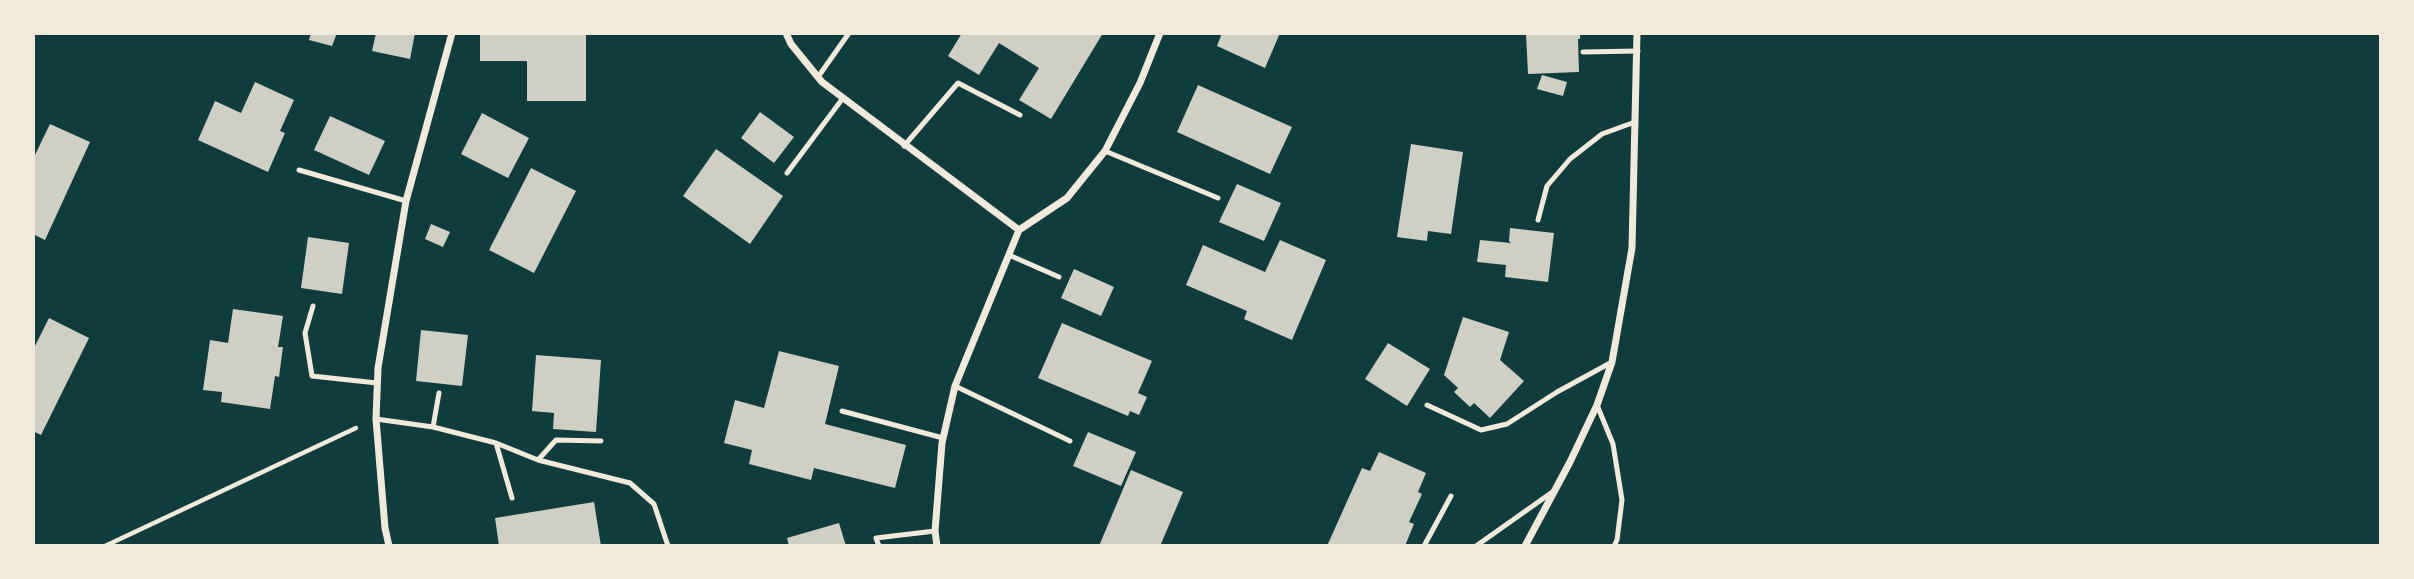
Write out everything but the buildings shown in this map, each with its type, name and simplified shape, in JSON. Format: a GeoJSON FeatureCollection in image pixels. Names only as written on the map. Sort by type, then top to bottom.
{"type":"FeatureCollection","features":[{"type":"Feature","properties":{"kind":"street"},"geometry":{"type":"LineString","coordinates":[[389,546],[385,528],[376,419],[377,383],[405,201],[452,33]]}},
{"type":"Feature","properties":{"kind":"street"},"geometry":{"type":"LineString","coordinates":[[786,33],[791,44],[818,77],[1019,230]]}},
{"type":"Feature","properties":{"kind":"street"},"geometry":{"type":"LineString","coordinates":[[937,546],[935,531],[943,438],[956,386],[1019,230],[1067,198],[1105,151],[1140,83],[1160,33]]}},
{"type":"Feature","properties":{"kind":"street"},"geometry":{"type":"LineString","coordinates":[[1525,546],[1597,405],[1612,362],[1632,248],[1637,33]]}},
{"type":"Feature","properties":{"kind":"lane"},"geometry":{"type":"LineString","coordinates":[[818,77],[849,33]]}},
{"type":"Feature","properties":{"kind":"lane"},"geometry":{"type":"LineString","coordinates":[[1583,52],[1638,51]]}},
{"type":"Feature","properties":{"kind":"lane"},"geometry":{"type":"LineString","coordinates":[[904,145],[958,82],[1020,115]]}},
{"type":"Feature","properties":{"kind":"lane"},"geometry":{"type":"LineString","coordinates":[[787,173],[843,98]]}},
{"type":"Feature","properties":{"kind":"lane"},"geometry":{"type":"LineString","coordinates":[[1538,220],[1547,186],[1570,159],[1602,134],[1636,122]]}},
{"type":"Feature","properties":{"kind":"lane"},"geometry":{"type":"LineString","coordinates":[[1105,151],[1218,198]]}},
{"type":"Feature","properties":{"kind":"lane"},"geometry":{"type":"LineString","coordinates":[[299,170],[405,201]]}},
{"type":"Feature","properties":{"kind":"lane"},"geometry":{"type":"LineString","coordinates":[[1009,255],[1059,277]]}},
{"type":"Feature","properties":{"kind":"lane"},"geometry":{"type":"LineString","coordinates":[[313,306],[305,333],[312,376],[377,383]]}},
{"type":"Feature","properties":{"kind":"lane"},"geometry":{"type":"LineString","coordinates":[[1427,405],[1480,430],[1507,424],[1557,392],[1612,362]]}},
{"type":"Feature","properties":{"kind":"lane"},"geometry":{"type":"LineString","coordinates":[[956,386],[1070,441]]}},
{"type":"Feature","properties":{"kind":"lane"},"geometry":{"type":"LineString","coordinates":[[433,427],[439,393]]}},
{"type":"Feature","properties":{"kind":"lane"},"geometry":{"type":"LineString","coordinates":[[1597,405],[1613,444],[1622,500],[1614,546]]}},
{"type":"Feature","properties":{"kind":"lane"},"geometry":{"type":"LineString","coordinates":[[842,411],[943,438]]}},
{"type":"Feature","properties":{"kind":"lane"},"geometry":{"type":"LineString","coordinates":[[376,419],[433,427],[496,443],[538,460],[630,483],[654,504],[668,546]]}},
{"type":"Feature","properties":{"kind":"lane"},"geometry":{"type":"LineString","coordinates":[[538,460],[556,440],[601,441]]}},
{"type":"Feature","properties":{"kind":"lane"},"geometry":{"type":"LineString","coordinates":[[496,443],[512,498]]}},
{"type":"Feature","properties":{"kind":"lane"},"geometry":{"type":"LineString","coordinates":[[1476,546],[1554,492]]}},
{"type":"Feature","properties":{"kind":"lane"},"geometry":{"type":"LineString","coordinates":[[1424,546],[1451,496]]}},
{"type":"Feature","properties":{"kind":"lane"},"geometry":{"type":"LineString","coordinates":[[878,546],[876,538],[935,531]]}},
{"type":"Feature","properties":{"kind":"path"},"geometry":{"type":"LineString","coordinates":[[105,546],[376,419]]}}]}
